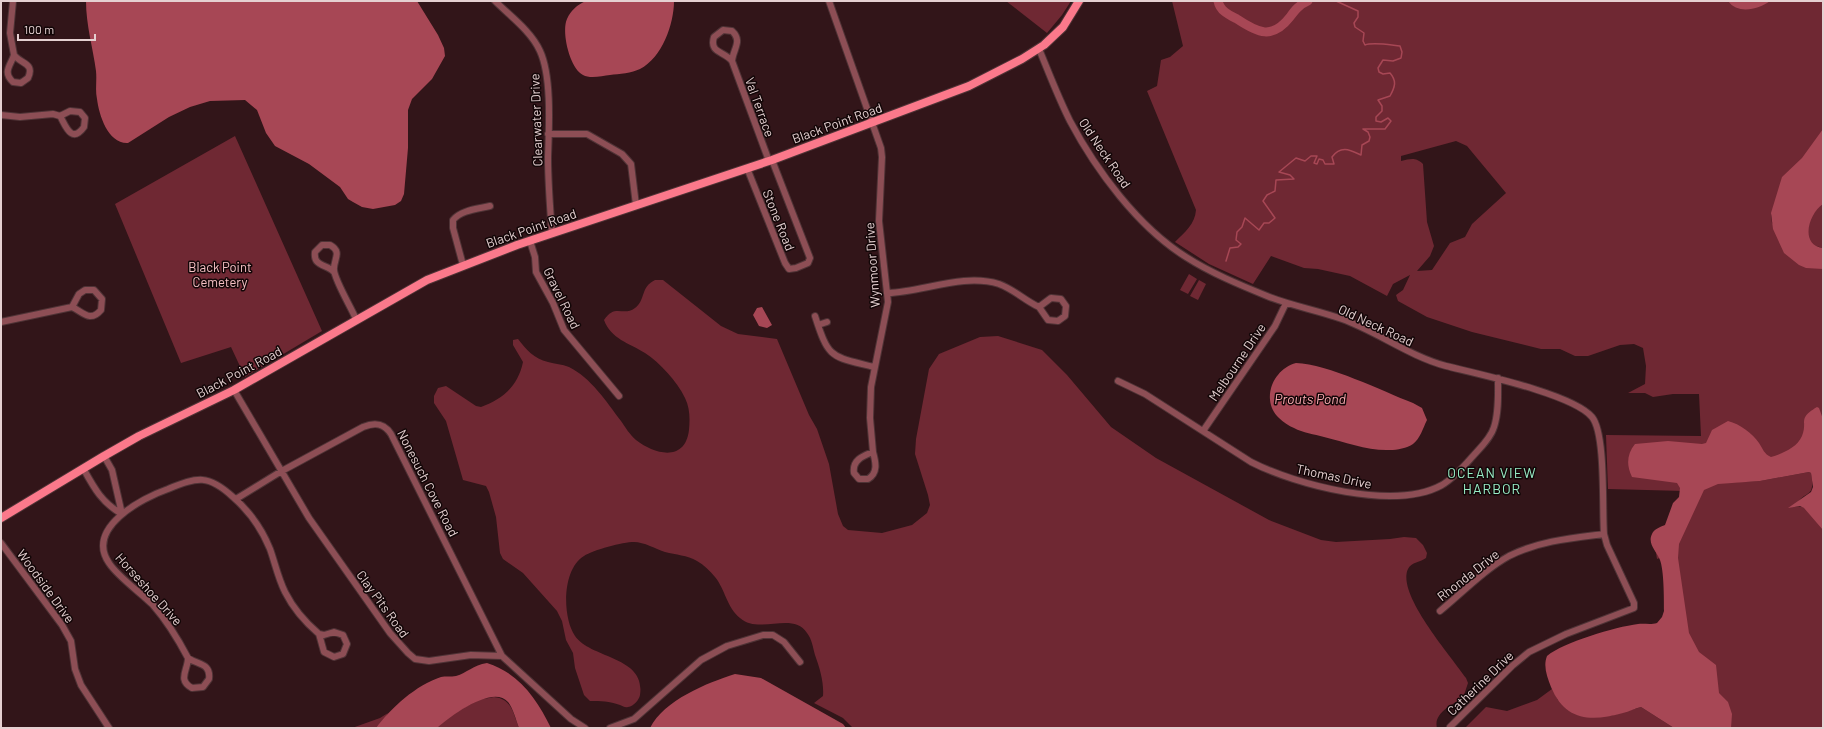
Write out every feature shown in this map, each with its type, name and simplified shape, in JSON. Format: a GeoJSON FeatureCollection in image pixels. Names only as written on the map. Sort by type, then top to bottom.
{"type":"FeatureCollection","features":[{"type":"Feature","properties":{"kind":"main road","name":"Black Point Road"},"geometry":{"type":"LineString","coordinates":[[1,518],[139,436],[234,390],[406,290],[463,265],[552,233],[770,160],[969,86],[1006,68],[1039,49],[1063,27],[1079,1]]}},
{"type":"Feature","properties":{"kind":"street"},"geometry":{"type":"LineString","coordinates":[[13,1],[9,28],[14,55],[8,68],[8,75],[13,82],[21,83],[28,78],[30,70],[27,64],[14,55]]}},
{"type":"Feature","properties":{"kind":"street","name":"Clearwater Drive"},"geometry":{"type":"LineString","coordinates":[[495,1],[530,35],[540,51],[546,78],[552,233]]}},
{"type":"Feature","properties":{"kind":"street","name":"Wynmoor Drive"},"geometry":{"type":"LineString","coordinates":[[829,1],[881,148],[882,157],[879,221],[888,294],[885,322],[874,367],[870,409],[873,452],[876,465],[874,473],[868,479],[859,479],[854,473],[854,465],[861,457],[873,452]]}},
{"type":"Feature","properties":{"kind":"street"},"geometry":{"type":"LineString","coordinates":[[720,30],[730,30],[737,39],[737,46],[732,61],[727,56],[716,52],[713,46],[714,36],[720,30]]}},
{"type":"Feature","properties":{"kind":"street","name":"Old Neck Road"},"geometry":{"type":"LineString","coordinates":[[1039,49],[1068,115],[1081,140],[1111,184],[1134,212],[1185,257],[1248,288],[1286,304],[1326,314],[1355,324],[1423,359],[1498,378],[1540,391],[1574,404],[1588,413],[1595,421],[1601,444],[1604,534],[1607,545],[1634,603],[1634,608]]}},
{"type":"Feature","properties":{"kind":"street","name":"Val Terrace"},"geometry":{"type":"LineString","coordinates":[[732,61],[770,160]]}},
{"type":"Feature","properties":{"kind":"street"},"geometry":{"type":"LineString","coordinates":[[1,115],[20,116],[53,114],[60,116],[70,111],[78,111],[84,116],[85,125],[80,131],[71,133],[65,128],[60,116]]}},
{"type":"Feature","properties":{"kind":"street"},"geometry":{"type":"LineString","coordinates":[[548,134],[578,133],[591,135],[626,157],[631,166],[636,205]]}},
{"type":"Feature","properties":{"kind":"street","name":"Stone Road"},"geometry":{"type":"LineString","coordinates":[[747,168],[785,263],[789,269],[796,268],[808,263],[810,258],[770,160]]}},
{"type":"Feature","properties":{"kind":"street"},"geometry":{"type":"LineString","coordinates":[[463,265],[452,228],[453,220],[458,215],[465,212],[490,206]]}},
{"type":"Feature","properties":{"kind":"street","name":"Gravel Road"},"geometry":{"type":"LineString","coordinates":[[530,241],[535,257],[536,272],[554,303],[561,326],[619,396]]}},
{"type":"Feature","properties":{"kind":"street"},"geometry":{"type":"LineString","coordinates":[[334,272],[337,257],[336,250],[330,245],[322,245],[315,252],[316,261],[330,268],[334,272],[356,319]]}},
{"type":"Feature","properties":{"kind":"street"},"geometry":{"type":"LineString","coordinates":[[888,294],[969,282],[992,282],[1011,289],[1039,307],[1045,317],[1052,321],[1062,319],[1066,312],[1065,304],[1057,298],[1049,299],[1039,307]]}},
{"type":"Feature","properties":{"kind":"street"},"geometry":{"type":"LineString","coordinates":[[1,322],[72,307],[83,315],[92,316],[100,312],[103,301],[96,292],[87,290],[79,294],[72,307]]}},
{"type":"Feature","properties":{"kind":"street","name":"Melbourne Drive"},"geometry":{"type":"LineString","coordinates":[[1203,431],[1275,326],[1286,304]]}},
{"type":"Feature","properties":{"kind":"street"},"geometry":{"type":"LineString","coordinates":[[815,316],[827,348],[830,352],[845,360],[874,367]]}},
{"type":"Feature","properties":{"kind":"street"},"geometry":{"type":"LineString","coordinates":[[818,325],[827,322]]}},
{"type":"Feature","properties":{"kind":"street","name":"Thomas Drive"},"geometry":{"type":"LineString","coordinates":[[1118,380],[1145,394],[1251,462],[1282,476],[1368,496],[1408,494],[1436,488],[1446,483],[1479,449],[1491,433],[1495,424],[1498,378]]}},
{"type":"Feature","properties":{"kind":"street","name":"Clay Pits Road"},"geometry":{"type":"LineString","coordinates":[[234,390],[280,472],[309,518],[390,633],[412,657],[429,661],[471,655],[502,656]]}},
{"type":"Feature","properties":{"kind":"street","name":"Nonesuch Cove Road"},"geometry":{"type":"LineString","coordinates":[[280,472],[363,427],[374,424],[385,427],[391,434],[502,656]]}},
{"type":"Feature","properties":{"kind":"street"},"geometry":{"type":"LineString","coordinates":[[104,456],[112,470],[122,514]]}},
{"type":"Feature","properties":{"kind":"street"},"geometry":{"type":"LineString","coordinates":[[83,468],[98,494],[107,505],[122,514]]}},
{"type":"Feature","properties":{"kind":"street"},"geometry":{"type":"LineString","coordinates":[[236,499],[280,472]]}},
{"type":"Feature","properties":{"kind":"street","name":"Horseshoe Drive"},"geometry":{"type":"LineString","coordinates":[[188,658],[175,634],[160,614],[107,560],[104,550],[106,535],[113,522],[122,514],[156,494],[198,479],[212,481],[236,499],[247,511],[263,534],[269,546],[284,590],[291,603],[300,615],[319,634],[323,649],[327,655],[336,657],[345,652],[347,642],[341,634],[334,632],[324,635],[319,634]]}},
{"type":"Feature","properties":{"kind":"street","name":"Rhonda Drive"},"geometry":{"type":"LineString","coordinates":[[1440,611],[1482,576],[1514,554],[1553,541],[1604,534]]}},
{"type":"Feature","properties":{"kind":"street","name":"Woodside Drive"},"geometry":{"type":"LineString","coordinates":[[1,543],[62,624],[71,641],[75,669],[81,685],[109,728]]}},
{"type":"Feature","properties":{"kind":"street","name":"Catherine Drive"},"geometry":{"type":"LineString","coordinates":[[1450,727],[1512,666],[1529,652],[1566,634],[1634,608]]}},
{"type":"Feature","properties":{"kind":"street"},"geometry":{"type":"LineString","coordinates":[[610,728],[634,719],[696,664],[727,646],[763,635],[773,635],[784,642],[800,662]]}},
{"type":"Feature","properties":{"kind":"street"},"geometry":{"type":"LineString","coordinates":[[502,656],[571,719],[585,728]]}},
{"type":"Feature","properties":{"kind":"street"},"geometry":{"type":"LineString","coordinates":[[188,658],[204,665],[208,670],[209,679],[203,687],[192,688],[185,682],[184,675],[188,658]]}},
{"type":"Feature","properties":{"kind":"street"},"geometry":{"type":"LineString","coordinates":[[1453,713],[1459,718]]}},
{"type":"Feature","properties":{"kind":"green space"},"geometry":{"type":"Polygon","coordinates":[[[1006,1],[1071,1],[1047,33],[1006,1]]]}},
{"type":"Feature","properties":{"kind":"green space"},"geometry":{"type":"Polygon","coordinates":[[[1172,1],[1823,1],[1823,133],[1771,215],[1772,223],[1823,267],[1823,455],[1779,456],[1719,483],[1760,481],[1809,472],[1811,473],[1811,491],[1798,501],[1795,507],[1804,508],[1812,513],[1823,528],[1823,728],[1730,728],[1719,700],[1691,649],[1675,552],[1657,559],[1655,547],[1684,491],[1608,489],[1606,435],[1701,436],[1699,394],[1673,394],[1653,397],[1645,393],[1628,393],[1645,384],[1646,366],[1643,348],[1634,344],[1620,345],[1588,356],[1575,356],[1560,349],[1541,349],[1472,332],[1427,317],[1398,301],[1396,295],[1403,290],[1410,275],[1393,284],[1387,296],[1350,276],[1318,269],[1304,268],[1271,256],[1253,284],[1209,264],[1175,242],[1192,224],[1196,210],[1147,91],[1157,86],[1161,60],[1170,57],[1183,46],[1172,1]],[[1456,141],[1401,156],[1401,161],[1415,159],[1423,164],[1427,222],[1434,246],[1430,256],[1417,271],[1432,270],[1450,243],[1465,237],[1472,224],[1506,193],[1467,146],[1456,141]]]}},
{"type":"Feature","properties":{"kind":"green space","name":"Black Point Cemetery"},"geometry":{"type":"Polygon","coordinates":[[[235,136],[322,331],[245,377],[231,347],[181,363],[115,204],[235,136]]]}},
{"type":"Feature","properties":{"kind":"green space"},"geometry":{"type":"Polygon","coordinates":[[[1823,202],[1823,248],[1806,243],[1807,225],[1811,215],[1823,202]]]}},
{"type":"Feature","properties":{"kind":"green space"},"geometry":{"type":"Polygon","coordinates":[[[1189,274],[1197,279],[1188,294],[1180,290],[1189,274]]]}},
{"type":"Feature","properties":{"kind":"green space"},"geometry":{"type":"Polygon","coordinates":[[[655,280],[663,280],[721,326],[738,334],[777,339],[809,415],[817,429],[829,464],[838,514],[843,526],[848,530],[882,533],[912,525],[927,513],[930,505],[928,495],[915,454],[916,439],[929,369],[939,354],[980,337],[998,336],[1042,350],[1067,375],[1111,427],[1156,458],[1269,520],[1321,540],[1336,542],[1404,537],[1416,538],[1423,545],[1427,553],[1426,558],[1414,563],[1408,569],[1406,580],[1410,594],[1427,625],[1466,678],[1468,683],[1463,698],[1449,706],[1441,713],[1438,718],[1437,728],[853,728],[843,718],[814,703],[823,696],[822,681],[809,635],[801,627],[785,623],[748,623],[740,618],[732,609],[715,577],[702,564],[689,557],[665,552],[646,544],[634,542],[623,543],[594,551],[584,556],[577,562],[571,571],[566,594],[566,606],[571,628],[575,636],[583,644],[626,665],[635,673],[640,682],[640,695],[636,702],[630,706],[625,707],[609,702],[590,701],[584,695],[575,668],[573,653],[566,640],[562,621],[557,611],[523,573],[503,559],[500,553],[496,517],[489,492],[486,486],[463,480],[446,421],[434,403],[434,396],[438,388],[446,386],[476,406],[481,407],[503,396],[513,385],[521,370],[523,362],[513,345],[513,340],[518,339],[527,350],[539,359],[569,367],[584,377],[604,398],[632,436],[643,445],[660,452],[668,453],[675,451],[682,447],[689,430],[689,410],[682,392],[668,373],[645,353],[621,340],[611,332],[604,320],[612,312],[627,311],[635,308],[641,301],[647,286],[655,280]]]}},
{"type":"Feature","properties":{"kind":"green space"},"geometry":{"type":"Polygon","coordinates":[[[1199,280],[1206,284],[1198,300],[1190,296],[1199,280]]]}},
{"type":"Feature","properties":{"kind":"green space"},"geometry":{"type":"Polygon","coordinates":[[[1552,689],[1558,700],[1610,716],[1641,707],[1674,728],[1465,728],[1486,707],[1507,711],[1537,700],[1552,689]]]}},
{"type":"Feature","properties":{"kind":"green space"},"geometry":{"type":"Polygon","coordinates":[[[494,697],[500,698],[508,704],[513,712],[519,728],[436,728],[454,713],[478,700],[494,697]]]}},
{"type":"Feature","properties":{"kind":"green space"},"geometry":{"type":"Polygon","coordinates":[[[388,713],[379,728],[352,728],[380,718],[388,713]]]}},
{"type":"Feature","properties":{"kind":"water"},"geometry":{"type":"Polygon","coordinates":[[[86,1],[417,1],[438,35],[444,48],[445,56],[432,79],[412,99],[408,110],[408,148],[404,194],[401,201],[395,205],[373,209],[362,207],[348,199],[340,187],[309,164],[275,146],[266,133],[257,110],[245,100],[210,101],[190,107],[169,117],[128,143],[115,139],[110,134],[102,120],[98,106],[96,71],[88,28],[86,1]]]}},
{"type":"Feature","properties":{"kind":"water"},"geometry":{"type":"Polygon","coordinates":[[[586,1],[674,1],[672,20],[669,30],[655,57],[640,69],[629,72],[593,77],[583,75],[578,71],[574,66],[568,50],[565,25],[572,10],[586,1]]]}},
{"type":"Feature","properties":{"kind":"water"},"geometry":{"type":"Polygon","coordinates":[[[1728,1],[1770,1],[1755,8],[1743,9],[1737,8],[1728,1]]]}},
{"type":"Feature","properties":{"kind":"water"},"geometry":{"type":"Polygon","coordinates":[[[1823,129],[1823,204],[1814,214],[1809,228],[1809,235],[1811,241],[1816,246],[1823,248],[1823,269],[1806,268],[1799,265],[1784,253],[1773,229],[1771,213],[1782,177],[1802,158],[1823,129]]]}},
{"type":"Feature","properties":{"kind":"water"},"geometry":{"type":"Polygon","coordinates":[[[762,307],[772,325],[767,328],[759,326],[753,315],[757,308],[762,307]]]}},
{"type":"Feature","properties":{"kind":"water","name":"Prouts Pond"},"geometry":{"type":"Polygon","coordinates":[[[1296,363],[1323,368],[1339,373],[1371,385],[1422,408],[1427,420],[1419,436],[1413,444],[1408,447],[1396,450],[1382,450],[1357,446],[1297,430],[1288,425],[1273,411],[1270,403],[1270,394],[1276,378],[1281,372],[1288,366],[1296,363]]]}},
{"type":"Feature","properties":{"kind":"water"},"geometry":{"type":"Polygon","coordinates":[[[1817,407],[1819,408],[1823,419],[1823,530],[1804,508],[1800,506],[1788,508],[1811,492],[1813,487],[1811,473],[1809,472],[1760,481],[1718,484],[1704,490],[1679,544],[1678,558],[1689,633],[1699,652],[1716,665],[1719,693],[1728,702],[1732,714],[1731,728],[1674,728],[1641,707],[1600,718],[1590,718],[1571,713],[1557,698],[1551,687],[1545,668],[1547,656],[1577,641],[1616,628],[1638,624],[1657,623],[1662,617],[1664,611],[1664,585],[1661,565],[1659,557],[1653,548],[1651,538],[1652,534],[1657,528],[1665,525],[1673,503],[1679,497],[1680,488],[1677,483],[1632,477],[1628,460],[1630,452],[1635,444],[1668,441],[1702,444],[1706,443],[1712,430],[1728,421],[1737,424],[1749,432],[1756,439],[1765,453],[1771,457],[1793,447],[1800,440],[1804,431],[1805,417],[1817,407]]]}},
{"type":"Feature","properties":{"kind":"water"},"geometry":{"type":"Polygon","coordinates":[[[487,663],[509,673],[526,688],[540,707],[551,728],[519,728],[508,702],[501,697],[492,697],[482,699],[471,704],[437,728],[376,728],[397,705],[413,691],[441,677],[460,675],[478,665],[487,663]]]}},
{"type":"Feature","properties":{"kind":"water"},"geometry":{"type":"Polygon","coordinates":[[[735,674],[761,678],[843,724],[846,728],[650,728],[665,709],[687,694],[712,682],[735,674]]]}},
{"type":"Feature","properties":{"kind":"waterway"},"geometry":{"type":"LineString","coordinates":[[1218,1],[1223,10],[1228,14],[1258,31],[1265,32],[1277,29],[1302,4],[1308,1]]}},
{"type":"Feature","properties":{"kind":"waterway"},"geometry":{"type":"LineString","coordinates":[[1226,261],[1230,248],[1238,247],[1241,244],[1236,240],[1237,232],[1242,227],[1245,218],[1259,230],[1264,223],[1269,223],[1275,218],[1263,201],[1267,195],[1275,191],[1276,180],[1294,179],[1290,175],[1279,172],[1296,158],[1305,161],[1311,156],[1317,156],[1314,163],[1317,164],[1319,159],[1323,160],[1325,164],[1334,164],[1332,157],[1339,151],[1349,150],[1361,155],[1362,145],[1369,141],[1370,137],[1368,132],[1363,129],[1385,129],[1391,121],[1388,118],[1381,122],[1376,121],[1376,117],[1382,111],[1382,106],[1378,100],[1390,96],[1394,84],[1394,79],[1390,73],[1383,74],[1379,72],[1378,68],[1383,60],[1393,61],[1401,58],[1402,52],[1400,46],[1377,44],[1365,45],[1363,41],[1364,33],[1355,27],[1354,23],[1358,17],[1358,11],[1336,1]]}},
{"type":"Feature","properties":{"kind":"district","name":"OCEAN VIEW HARBOR"},"geometry":{"type":"Point","coordinates":[1492,482]}}]}
